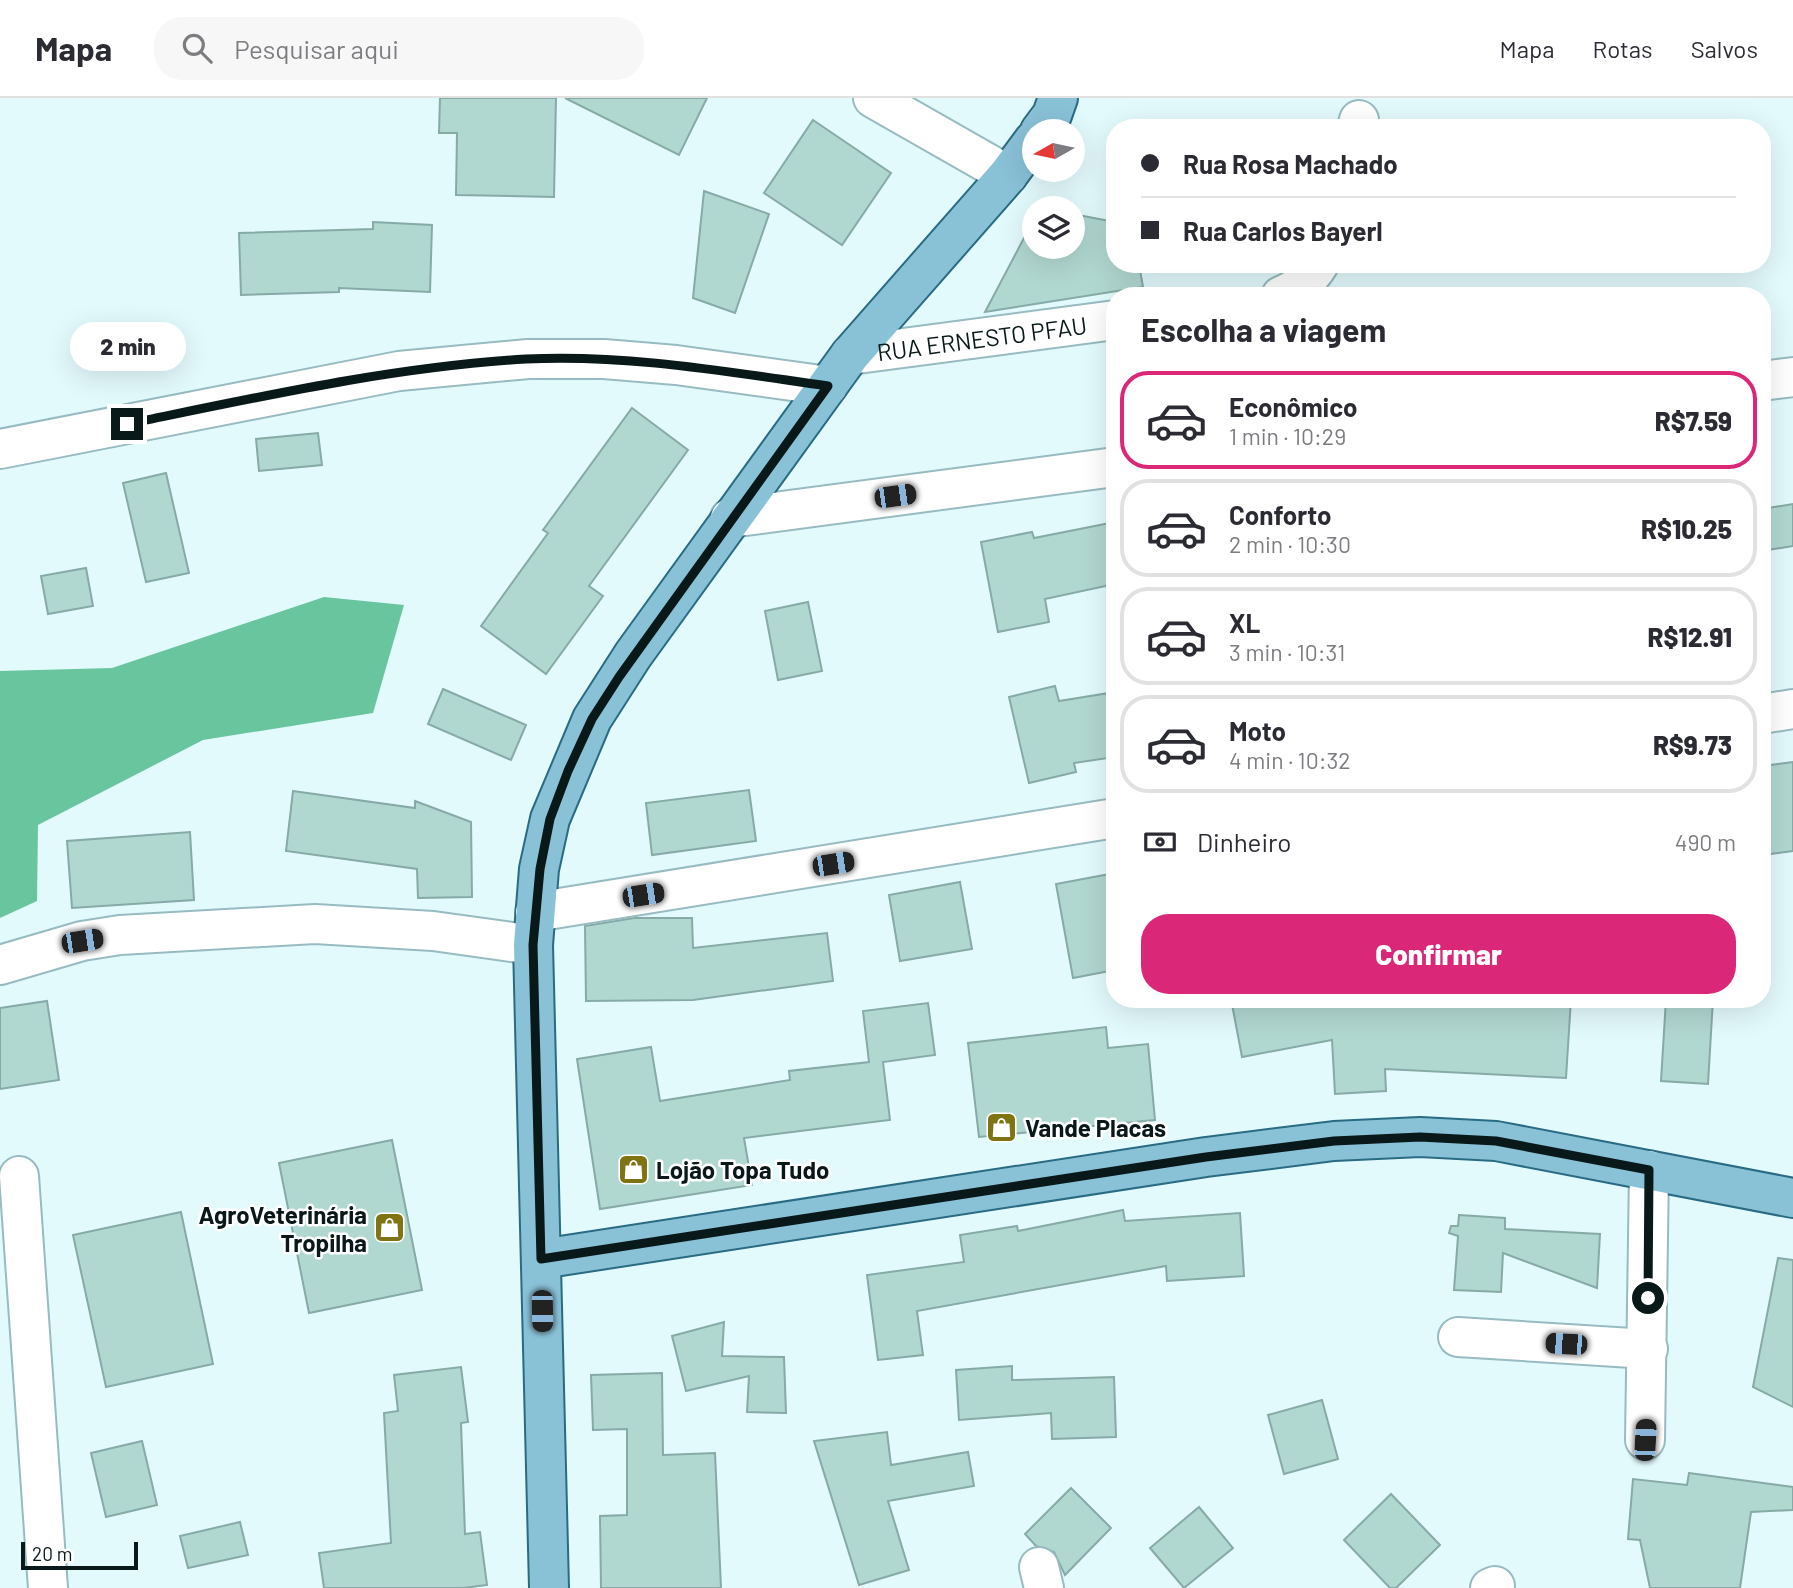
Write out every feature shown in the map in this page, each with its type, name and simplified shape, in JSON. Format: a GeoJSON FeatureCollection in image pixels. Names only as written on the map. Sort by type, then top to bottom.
{"type":"FeatureCollection","features":[{"type":"Feature","properties":{"kind":"main road"},"geometry":{"type":"LineString","coordinates":[[1049,119],[1058,98]]}},
{"type":"Feature","properties":{"kind":"main road"},"geometry":{"type":"LineString","coordinates":[[548,1588],[534,929],[550,819],[592,719],[730,518],[850,355],[1022,156]]}},
{"type":"Feature","properties":{"kind":"main road"},"geometry":{"type":"LineString","coordinates":[[541,1259],[1206,1157],[1334,1141],[1420,1137],[1496,1141],[1793,1198]]}},
{"type":"Feature","properties":{"kind":"street"},"geometry":{"type":"LineString","coordinates":[[873,98],[1008,175]]}},
{"type":"Feature","properties":{"kind":"street"},"geometry":{"type":"LineString","coordinates":[[1299,287],[1313,273]]}},
{"type":"Feature","properties":{"kind":"street","name":"RUA ERNESTO PFAU"},"geometry":{"type":"LineString","coordinates":[[850,355],[1106,321]]}},
{"type":"Feature","properties":{"kind":"street"},"geometry":{"type":"LineString","coordinates":[[0,449],[399,371],[528,359],[640,362],[828,386]]}},
{"type":"Feature","properties":{"kind":"street"},"geometry":{"type":"LineString","coordinates":[[1771,380],[1793,377]]}},
{"type":"Feature","properties":{"kind":"street"},"geometry":{"type":"LineString","coordinates":[[730,518],[1106,468]]}},
{"type":"Feature","properties":{"kind":"street"},"geometry":{"type":"LineString","coordinates":[[1771,712],[1793,709]]}},
{"type":"Feature","properties":{"kind":"street"},"geometry":{"type":"LineString","coordinates":[[0,965],[82,941],[120,935],[315,924],[433,931],[534,929],[1106,820]]}},
{"type":"Feature","properties":{"kind":"street"},"geometry":{"type":"LineString","coordinates":[[1645,1440],[1649,1170]]}},
{"type":"Feature","properties":{"kind":"street"},"geometry":{"type":"LineString","coordinates":[[19,1176],[48,1588]]}},
{"type":"Feature","properties":{"kind":"street"},"geometry":{"type":"LineString","coordinates":[[1458,1337],[1648,1349]]}},
{"type":"Feature","properties":{"kind":"green space"},"geometry":{"type":"Polygon","coordinates":[[[324,597],[404,605],[373,713],[203,740],[38,825],[37,901],[0,918],[0,671],[112,668],[324,597]]]}},
{"type":"Feature","properties":{"kind":"building"},"geometry":{"type":"Polygon","coordinates":[[[440,98],[556,98],[554,197],[456,195],[457,133],[439,133],[440,98]]]}},
{"type":"Feature","properties":{"kind":"building"},"geometry":{"type":"Polygon","coordinates":[[[565,98],[707,98],[679,155],[565,98]]]}},
{"type":"Feature","properties":{"kind":"building"},"geometry":{"type":"Polygon","coordinates":[[[813,120],[891,173],[842,245],[764,193],[813,120]]]}},
{"type":"Feature","properties":{"kind":"building"},"geometry":{"type":"Polygon","coordinates":[[[704,191],[769,214],[735,313],[693,298],[704,191]]]}},
{"type":"Feature","properties":{"kind":"building"},"geometry":{"type":"Polygon","coordinates":[[[1085,216],[1106,220],[1106,273],[1141,273],[1143,287],[1106,287],[1106,293],[985,312],[1022,242],[1022,259],[1085,259],[1085,216]]]}},
{"type":"Feature","properties":{"kind":"building"},"geometry":{"type":"Polygon","coordinates":[[[373,222],[432,225],[430,292],[339,288],[339,292],[241,295],[239,233],[373,229],[373,222]]]}},
{"type":"Feature","properties":{"kind":"building"},"geometry":{"type":"Polygon","coordinates":[[[632,408],[688,450],[589,586],[603,596],[546,674],[481,626],[548,533],[543,530],[632,408]]]}},
{"type":"Feature","properties":{"kind":"building"},"geometry":{"type":"Polygon","coordinates":[[[318,433],[322,465],[259,471],[256,439],[318,433]]]}},
{"type":"Feature","properties":{"kind":"building"},"geometry":{"type":"Polygon","coordinates":[[[166,473],[189,573],[146,582],[123,483],[166,473]]]}},
{"type":"Feature","properties":{"kind":"building"},"geometry":{"type":"Polygon","coordinates":[[[1793,504],[1793,546],[1771,550],[1771,508],[1793,504]]]}},
{"type":"Feature","properties":{"kind":"building"},"geometry":{"type":"Polygon","coordinates":[[[1106,524],[1106,586],[1045,599],[1049,622],[998,632],[981,542],[1032,532],[1034,538],[1106,524]]]}},
{"type":"Feature","properties":{"kind":"building"},"geometry":{"type":"Polygon","coordinates":[[[86,568],[93,606],[48,614],[41,576],[86,568]]]}},
{"type":"Feature","properties":{"kind":"building"},"geometry":{"type":"Polygon","coordinates":[[[808,602],[822,671],[778,680],[765,611],[808,602]]]}},
{"type":"Feature","properties":{"kind":"building"},"geometry":{"type":"Polygon","coordinates":[[[1055,686],[1059,701],[1106,693],[1106,758],[1074,763],[1076,772],[1029,783],[1009,697],[1055,686]]]}},
{"type":"Feature","properties":{"kind":"building"},"geometry":{"type":"Polygon","coordinates":[[[443,689],[526,725],[511,760],[428,724],[443,689]]]}},
{"type":"Feature","properties":{"kind":"building"},"geometry":{"type":"Polygon","coordinates":[[[1793,762],[1793,851],[1771,854],[1771,765],[1793,762]]]}},
{"type":"Feature","properties":{"kind":"building"},"geometry":{"type":"Polygon","coordinates":[[[749,790],[756,841],[652,855],[646,803],[749,790]]]}},
{"type":"Feature","properties":{"kind":"building"},"geometry":{"type":"Polygon","coordinates":[[[293,791],[415,808],[415,801],[471,822],[472,897],[418,898],[417,869],[286,851],[293,791]]]}},
{"type":"Feature","properties":{"kind":"building"},"geometry":{"type":"Polygon","coordinates":[[[190,832],[194,900],[72,908],[67,841],[190,832]]]}},
{"type":"Feature","properties":{"kind":"building"},"geometry":{"type":"Polygon","coordinates":[[[1106,875],[1106,972],[1073,978],[1056,884],[1106,875]]]}},
{"type":"Feature","properties":{"kind":"building"},"geometry":{"type":"Polygon","coordinates":[[[960,882],[972,949],[900,961],[889,895],[960,882]]]}},
{"type":"Feature","properties":{"kind":"building"},"geometry":{"type":"Polygon","coordinates":[[[634,918],[692,918],[693,948],[827,933],[833,981],[693,1000],[586,1001],[585,926],[634,918]]]}},
{"type":"Feature","properties":{"kind":"building"},"geometry":{"type":"Polygon","coordinates":[[[47,1001],[59,1080],[0,1089],[0,1008],[47,1001]]]}},
{"type":"Feature","properties":{"kind":"building"},"geometry":{"type":"Polygon","coordinates":[[[928,1003],[935,1055],[883,1062],[890,1120],[744,1138],[752,1185],[600,1209],[577,1059],[651,1047],[660,1101],[790,1080],[789,1071],[869,1062],[863,1011],[928,1003]]]}},
{"type":"Feature","properties":{"kind":"building"},"geometry":{"type":"Polygon","coordinates":[[[1233,1008],[1570,1008],[1566,1078],[1385,1069],[1386,1091],[1335,1094],[1332,1040],[1242,1057],[1233,1008]]]}},
{"type":"Feature","properties":{"kind":"building"},"geometry":{"type":"Polygon","coordinates":[[[1665,1008],[1712,1008],[1708,1084],[1661,1081],[1665,1008]]]}},
{"type":"Feature","properties":{"kind":"building"},"geometry":{"type":"Polygon","coordinates":[[[1106,1027],[1108,1048],[1148,1044],[1155,1120],[979,1137],[968,1043],[1106,1027]]]}},
{"type":"Feature","properties":{"kind":"building"},"geometry":{"type":"Polygon","coordinates":[[[392,1140],[422,1290],[309,1313],[279,1163],[392,1140]]]}},
{"type":"Feature","properties":{"kind":"building"},"geometry":{"type":"Polygon","coordinates":[[[1123,1210],[1125,1221],[1240,1213],[1244,1276],[1167,1281],[1166,1266],[917,1311],[923,1355],[878,1360],[867,1275],[964,1262],[960,1235],[1017,1226],[1018,1231],[1123,1210]]]}},
{"type":"Feature","properties":{"kind":"building"},"geometry":{"type":"Polygon","coordinates":[[[181,1212],[213,1364],[106,1387],[73,1235],[181,1212]]]}},
{"type":"Feature","properties":{"kind":"building"},"geometry":{"type":"Polygon","coordinates":[[[1459,1215],[1505,1218],[1505,1229],[1600,1234],[1597,1288],[1503,1253],[1501,1292],[1454,1290],[1458,1236],[1449,1233],[1451,1226],[1458,1226],[1459,1215]]]}},
{"type":"Feature","properties":{"kind":"building"},"geometry":{"type":"Polygon","coordinates":[[[1778,1258],[1793,1260],[1793,1407],[1753,1387],[1778,1258]]]}},
{"type":"Feature","properties":{"kind":"building"},"geometry":{"type":"Polygon","coordinates":[[[724,1322],[722,1356],[784,1357],[786,1413],[747,1412],[749,1376],[686,1391],[672,1336],[724,1322]]]}},
{"type":"Feature","properties":{"kind":"building"},"geometry":{"type":"Polygon","coordinates":[[[1012,1366],[1012,1380],[1114,1377],[1116,1437],[1052,1439],[1051,1413],[959,1420],[956,1370],[1012,1366]]]}},
{"type":"Feature","properties":{"kind":"building"},"geometry":{"type":"Polygon","coordinates":[[[461,1367],[468,1422],[461,1423],[465,1534],[480,1532],[487,1585],[463,1588],[324,1588],[319,1553],[391,1543],[384,1413],[398,1411],[394,1375],[461,1367]]]}},
{"type":"Feature","properties":{"kind":"building"},"geometry":{"type":"Polygon","coordinates":[[[662,1373],[663,1455],[715,1453],[721,1588],[601,1588],[600,1516],[627,1515],[627,1429],[593,1430],[591,1375],[662,1373]]]}},
{"type":"Feature","properties":{"kind":"building"},"geometry":{"type":"Polygon","coordinates":[[[1322,1400],[1338,1459],[1284,1474],[1268,1415],[1322,1400]]]}},
{"type":"Feature","properties":{"kind":"building"},"geometry":{"type":"Polygon","coordinates":[[[887,1432],[891,1465],[968,1452],[974,1486],[888,1501],[909,1570],[859,1585],[814,1441],[887,1432]]]}},
{"type":"Feature","properties":{"kind":"building"},"geometry":{"type":"Polygon","coordinates":[[[142,1441],[157,1505],[106,1517],[91,1453],[142,1441]]]}},
{"type":"Feature","properties":{"kind":"building"},"geometry":{"type":"Polygon","coordinates":[[[1689,1473],[1793,1487],[1793,1510],[1751,1512],[1740,1588],[1650,1588],[1640,1540],[1628,1539],[1633,1479],[1687,1485],[1689,1473]]]}},
{"type":"Feature","properties":{"kind":"building"},"geometry":{"type":"Polygon","coordinates":[[[1071,1488],[1111,1528],[1065,1575],[1054,1552],[1036,1546],[1025,1534],[1071,1488]]]}},
{"type":"Feature","properties":{"kind":"building"},"geometry":{"type":"Polygon","coordinates":[[[1391,1494],[1440,1545],[1396,1588],[1390,1588],[1344,1540],[1391,1494]]]}},
{"type":"Feature","properties":{"kind":"building"},"geometry":{"type":"Polygon","coordinates":[[[1199,1507],[1233,1548],[1184,1588],[1150,1548],[1199,1507]]]}},
{"type":"Feature","properties":{"kind":"building"},"geometry":{"type":"Polygon","coordinates":[[[240,1522],[248,1555],[188,1568],[180,1536],[240,1522]]]}},
{"type":"Feature","properties":{"kind":"place","name":"Vande Placas"},"geometry":{"type":"Point","coordinates":[1002,1127]}},
{"type":"Feature","properties":{"kind":"place","name":"Lojão Topa Tudo"},"geometry":{"type":"Point","coordinates":[633,1169]}},
{"type":"Feature","properties":{"kind":"place","name":"AgroVeterinária Tropilha"},"geometry":{"type":"Point","coordinates":[390,1228]}},
{"type":"Feature","properties":{"kind":"route"},"geometry":{"type":"LineString","coordinates":[[127,424],[399,371],[528,359],[604,359],[676,365],[828,386],[633,655],[592,719],[550,819],[540,869],[533,945],[541,1259],[1279,1146],[1420,1137],[1496,1141],[1649,1170],[1648,1298]]}}]}
